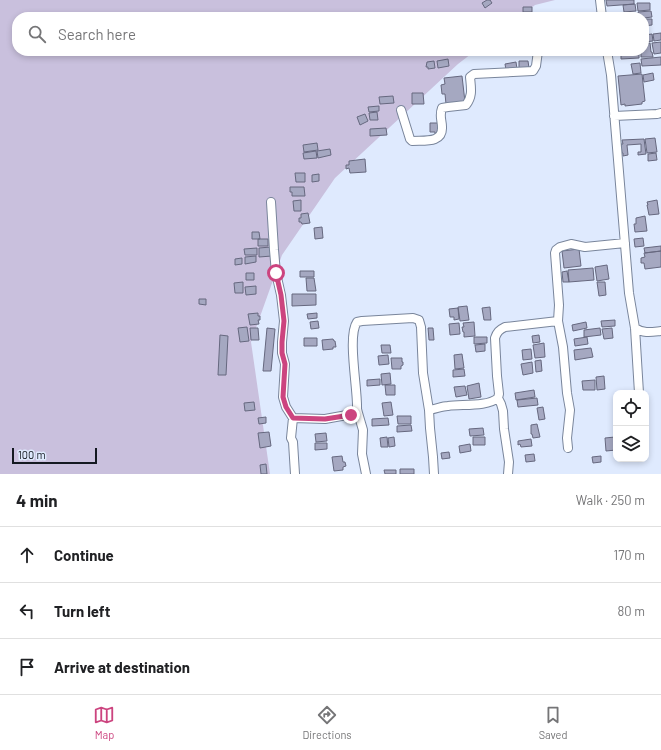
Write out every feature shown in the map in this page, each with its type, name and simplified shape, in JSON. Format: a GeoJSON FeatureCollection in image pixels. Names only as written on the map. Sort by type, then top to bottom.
{"type":"FeatureCollection","features":[{"type":"Feature","properties":{"kind":"street"},"geometry":{"type":"LineString","coordinates":[[600,0],[601,12]]}},
{"type":"Feature","properties":{"kind":"street"},"geometry":{"type":"LineString","coordinates":[[402,110],[410,139],[412,141],[436,139],[440,136],[442,129],[440,114],[442,108],[448,106],[466,105],[470,100],[470,77],[474,74],[533,71],[536,66],[537,56]]}},
{"type":"Feature","properties":{"kind":"street"},"geometry":{"type":"LineString","coordinates":[[608,56],[611,74],[628,293],[636,328],[639,390]]}},
{"type":"Feature","properties":{"kind":"street"},"geometry":{"type":"LineString","coordinates":[[614,116],[661,113]]}},
{"type":"Feature","properties":{"kind":"street"},"geometry":{"type":"LineString","coordinates":[[271,202],[275,265],[284,321],[282,342],[282,353],[285,364],[283,397],[286,407],[293,418],[291,438],[293,442],[295,474]]}},
{"type":"Feature","properties":{"kind":"street"},"geometry":{"type":"LineString","coordinates":[[568,448],[567,438],[570,410],[563,347],[558,321],[559,305],[555,253],[560,247],[571,244],[585,247],[625,243]]}},
{"type":"Feature","properties":{"kind":"street"},"geometry":{"type":"LineString","coordinates":[[366,474],[362,454],[362,430],[357,409],[353,359],[354,325],[357,322],[362,321],[414,318],[419,320],[421,327],[423,373],[429,410],[434,474]]}},
{"type":"Feature","properties":{"kind":"street"},"geometry":{"type":"LineString","coordinates":[[429,410],[446,406],[495,401],[500,394],[497,376],[496,333],[505,327],[558,321]]}},
{"type":"Feature","properties":{"kind":"street"},"geometry":{"type":"LineString","coordinates":[[636,328],[641,332],[648,333],[661,331]]}},
{"type":"Feature","properties":{"kind":"street"},"geometry":{"type":"LineString","coordinates":[[498,398],[503,411],[504,429],[510,462],[508,474]]}},
{"type":"Feature","properties":{"kind":"street"},"geometry":{"type":"LineString","coordinates":[[293,418],[325,419],[358,413]]}},
{"type":"Feature","properties":{"kind":"shaded area"},"geometry":{"type":"Polygon","coordinates":[[[0,0],[555,0],[535,5],[526,12],[12,12],[12,56],[468,56],[335,178],[282,255],[251,342],[270,474],[0,474],[0,0]]]}},
{"type":"Feature","properties":{"kind":"building"},"geometry":{"type":"Polygon","coordinates":[[[490,0],[492,3],[485,8],[482,3],[490,0]]]}},
{"type":"Feature","properties":{"kind":"building"},"geometry":{"type":"Polygon","coordinates":[[[606,0],[634,0],[634,4],[607,6],[606,0]]]}},
{"type":"Feature","properties":{"kind":"building"},"geometry":{"type":"Polygon","coordinates":[[[637,3],[650,3],[650,10],[638,11],[637,3]]]}},
{"type":"Feature","properties":{"kind":"building"},"geometry":{"type":"Polygon","coordinates":[[[635,4],[636,11],[624,12],[623,5],[635,4]]]}},
{"type":"Feature","properties":{"kind":"building"},"geometry":{"type":"Polygon","coordinates":[[[523,7],[532,7],[532,12],[523,12],[523,7]]]}},
{"type":"Feature","properties":{"kind":"building"},"geometry":{"type":"Polygon","coordinates":[[[651,11],[652,17],[649,17],[649,12],[638,12],[651,11]]]}},
{"type":"Feature","properties":{"kind":"building"},"geometry":{"type":"Polygon","coordinates":[[[649,19],[652,19],[652,25],[649,25],[649,19]]]}},
{"type":"Feature","properties":{"kind":"building"},"geometry":{"type":"Polygon","coordinates":[[[661,33],[661,40],[654,41],[653,34],[661,33]]]}},
{"type":"Feature","properties":{"kind":"building"},"geometry":{"type":"Polygon","coordinates":[[[649,34],[652,34],[653,41],[649,41],[649,34]]]}},
{"type":"Feature","properties":{"kind":"building"},"geometry":{"type":"Polygon","coordinates":[[[661,42],[661,53],[654,54],[652,43],[661,42]]]}},
{"type":"Feature","properties":{"kind":"building"},"geometry":{"type":"Polygon","coordinates":[[[649,43],[653,57],[641,57],[649,56],[649,43]]]}},
{"type":"Feature","properties":{"kind":"building"},"geometry":{"type":"Polygon","coordinates":[[[621,56],[639,56],[639,58],[621,59],[621,56]]]}},
{"type":"Feature","properties":{"kind":"building"},"geometry":{"type":"Polygon","coordinates":[[[661,57],[661,65],[642,66],[641,59],[661,57]]]}},
{"type":"Feature","properties":{"kind":"building"},"geometry":{"type":"Polygon","coordinates":[[[448,59],[449,66],[438,68],[437,61],[448,59]]]}},
{"type":"Feature","properties":{"kind":"building"},"geometry":{"type":"Polygon","coordinates":[[[434,61],[435,68],[428,69],[428,67],[426,67],[427,62],[434,61]]]}},
{"type":"Feature","properties":{"kind":"building"},"geometry":{"type":"Polygon","coordinates":[[[519,61],[528,61],[529,68],[519,69],[519,61]]]}},
{"type":"Feature","properties":{"kind":"building"},"geometry":{"type":"Polygon","coordinates":[[[516,62],[517,69],[506,70],[505,64],[516,62]]]}},
{"type":"Feature","properties":{"kind":"building"},"geometry":{"type":"Polygon","coordinates":[[[640,63],[641,73],[633,74],[631,64],[640,63]]]}},
{"type":"Feature","properties":{"kind":"building"},"geometry":{"type":"Polygon","coordinates":[[[653,73],[654,80],[644,82],[643,75],[653,73]]]}},
{"type":"Feature","properties":{"kind":"building"},"geometry":{"type":"Polygon","coordinates":[[[642,74],[645,101],[642,102],[642,104],[621,105],[618,76],[642,74]]]}},
{"type":"Feature","properties":{"kind":"building"},"geometry":{"type":"Polygon","coordinates":[[[462,76],[465,102],[446,104],[445,94],[442,94],[441,85],[445,84],[444,78],[462,76]]]}},
{"type":"Feature","properties":{"kind":"building"},"geometry":{"type":"Polygon","coordinates":[[[412,93],[423,93],[424,104],[412,104],[412,93]]]}},
{"type":"Feature","properties":{"kind":"building"},"geometry":{"type":"Polygon","coordinates":[[[393,96],[394,103],[380,104],[379,97],[393,96]]]}},
{"type":"Feature","properties":{"kind":"building"},"geometry":{"type":"Polygon","coordinates":[[[379,106],[379,111],[369,112],[368,107],[379,106]]]}},
{"type":"Feature","properties":{"kind":"building"},"geometry":{"type":"Polygon","coordinates":[[[377,112],[378,120],[370,120],[369,113],[377,112]]]}},
{"type":"Feature","properties":{"kind":"building"},"geometry":{"type":"Polygon","coordinates":[[[365,114],[368,121],[360,125],[357,117],[365,114]]]}},
{"type":"Feature","properties":{"kind":"building"},"geometry":{"type":"Polygon","coordinates":[[[430,123],[440,123],[439,136],[435,137],[435,132],[430,132],[430,123]]]}},
{"type":"Feature","properties":{"kind":"building"},"geometry":{"type":"Polygon","coordinates":[[[386,128],[387,135],[370,136],[370,129],[386,128]]]}},
{"type":"Feature","properties":{"kind":"building"},"geometry":{"type":"Polygon","coordinates":[[[655,138],[657,152],[647,153],[645,139],[655,138]]]}},
{"type":"Feature","properties":{"kind":"building"},"geometry":{"type":"Polygon","coordinates":[[[644,139],[646,154],[638,155],[638,152],[641,152],[641,144],[627,145],[628,155],[623,156],[621,144],[623,144],[622,140],[644,139]]]}},
{"type":"Feature","properties":{"kind":"building"},"geometry":{"type":"Polygon","coordinates":[[[317,143],[318,150],[304,152],[303,145],[317,143]]]}},
{"type":"Feature","properties":{"kind":"building"},"geometry":{"type":"Polygon","coordinates":[[[330,149],[331,155],[318,158],[317,151],[330,149]]]}},
{"type":"Feature","properties":{"kind":"building"},"geometry":{"type":"Polygon","coordinates":[[[316,151],[317,158],[304,159],[303,153],[316,151]]]}},
{"type":"Feature","properties":{"kind":"building"},"geometry":{"type":"Polygon","coordinates":[[[656,153],[657,160],[648,161],[648,154],[656,153]]]}},
{"type":"Feature","properties":{"kind":"building"},"geometry":{"type":"Polygon","coordinates":[[[365,159],[366,172],[350,173],[349,168],[346,169],[346,165],[349,165],[349,161],[365,159]]]}},
{"type":"Feature","properties":{"kind":"building"},"geometry":{"type":"Polygon","coordinates":[[[295,173],[305,173],[305,182],[296,182],[295,173]]]}},
{"type":"Feature","properties":{"kind":"building"},"geometry":{"type":"Polygon","coordinates":[[[319,174],[319,181],[312,182],[312,175],[319,174]]]}},
{"type":"Feature","properties":{"kind":"building"},"geometry":{"type":"Polygon","coordinates":[[[290,187],[304,187],[305,196],[292,196],[290,187]]]}},
{"type":"Feature","properties":{"kind":"building"},"geometry":{"type":"Polygon","coordinates":[[[301,200],[301,211],[294,211],[293,201],[301,200]]]}},
{"type":"Feature","properties":{"kind":"building"},"geometry":{"type":"Polygon","coordinates":[[[657,200],[659,214],[649,215],[647,202],[657,200]]]}},
{"type":"Feature","properties":{"kind":"building"},"geometry":{"type":"Polygon","coordinates":[[[308,213],[310,223],[302,224],[299,222],[301,214],[308,213]]]}},
{"type":"Feature","properties":{"kind":"building"},"geometry":{"type":"Polygon","coordinates":[[[645,216],[647,231],[635,232],[634,224],[636,224],[636,218],[645,216]]]}},
{"type":"Feature","properties":{"kind":"building"},"geometry":{"type":"Polygon","coordinates":[[[322,227],[323,238],[315,239],[314,228],[322,227]]]}},
{"type":"Feature","properties":{"kind":"building"},"geometry":{"type":"Polygon","coordinates":[[[252,232],[259,232],[260,239],[252,239],[252,232]]]}},
{"type":"Feature","properties":{"kind":"building"},"geometry":{"type":"Polygon","coordinates":[[[643,238],[644,246],[635,247],[634,239],[643,238]]]}},
{"type":"Feature","properties":{"kind":"building"},"geometry":{"type":"Polygon","coordinates":[[[258,239],[268,239],[268,246],[258,246],[258,239]]]}},
{"type":"Feature","properties":{"kind":"building"},"geometry":{"type":"Polygon","coordinates":[[[661,246],[661,251],[645,253],[644,248],[661,246]]]}},
{"type":"Feature","properties":{"kind":"building"},"geometry":{"type":"Polygon","coordinates":[[[271,247],[272,256],[259,257],[259,248],[271,247]]]}},
{"type":"Feature","properties":{"kind":"building"},"geometry":{"type":"Polygon","coordinates":[[[257,248],[257,255],[245,255],[244,249],[257,248]]]}},
{"type":"Feature","properties":{"kind":"building"},"geometry":{"type":"Polygon","coordinates":[[[579,249],[581,266],[564,268],[562,251],[579,249]]]}},
{"type":"Feature","properties":{"kind":"building"},"geometry":{"type":"Polygon","coordinates":[[[661,251],[661,267],[645,269],[644,263],[641,263],[641,258],[645,257],[644,253],[661,251]]]}},
{"type":"Feature","properties":{"kind":"building"},"geometry":{"type":"Polygon","coordinates":[[[256,256],[256,262],[245,264],[245,257],[256,256]]]}},
{"type":"Feature","properties":{"kind":"building"},"geometry":{"type":"Polygon","coordinates":[[[242,258],[242,264],[235,265],[235,259],[242,258]]]}},
{"type":"Feature","properties":{"kind":"building"},"geometry":{"type":"Polygon","coordinates":[[[607,265],[609,279],[597,281],[595,267],[607,265]]]}},
{"type":"Feature","properties":{"kind":"building"},"geometry":{"type":"Polygon","coordinates":[[[593,268],[594,280],[569,282],[568,270],[593,268]]]}},
{"type":"Feature","properties":{"kind":"building"},"geometry":{"type":"Polygon","coordinates":[[[300,271],[314,271],[314,277],[300,277],[300,271]]]}},
{"type":"Feature","properties":{"kind":"building"},"geometry":{"type":"Polygon","coordinates":[[[567,271],[569,282],[563,282],[562,272],[567,271]]]}},
{"type":"Feature","properties":{"kind":"building"},"geometry":{"type":"Polygon","coordinates":[[[246,273],[254,273],[254,280],[246,280],[246,273]]]}},
{"type":"Feature","properties":{"kind":"building"},"geometry":{"type":"Polygon","coordinates":[[[306,278],[314,278],[316,291],[307,291],[306,278]]]}},
{"type":"Feature","properties":{"kind":"building"},"geometry":{"type":"Polygon","coordinates":[[[243,282],[243,293],[235,293],[234,283],[243,282]]]}},
{"type":"Feature","properties":{"kind":"building"},"geometry":{"type":"Polygon","coordinates":[[[597,282],[605,282],[606,295],[599,296],[597,282]]]}},
{"type":"Feature","properties":{"kind":"building"},"geometry":{"type":"Polygon","coordinates":[[[256,286],[256,294],[246,295],[245,287],[256,286]]]}},
{"type":"Feature","properties":{"kind":"building"},"geometry":{"type":"Polygon","coordinates":[[[292,294],[316,294],[316,305],[292,306],[292,294]]]}},
{"type":"Feature","properties":{"kind":"building"},"geometry":{"type":"Polygon","coordinates":[[[199,299],[206,299],[206,305],[199,304],[199,299]]]}},
{"type":"Feature","properties":{"kind":"building"},"geometry":{"type":"Polygon","coordinates":[[[467,306],[469,320],[460,321],[458,307],[467,306]]]}},
{"type":"Feature","properties":{"kind":"building"},"geometry":{"type":"Polygon","coordinates":[[[490,307],[491,320],[484,320],[482,308],[490,307]]]}},
{"type":"Feature","properties":{"kind":"building"},"geometry":{"type":"Polygon","coordinates":[[[458,308],[459,319],[454,320],[454,317],[450,317],[449,309],[458,308]]]}},
{"type":"Feature","properties":{"kind":"building"},"geometry":{"type":"Polygon","coordinates":[[[258,313],[258,316],[260,316],[260,320],[258,320],[259,324],[250,325],[248,314],[258,313]]]}},
{"type":"Feature","properties":{"kind":"building"},"geometry":{"type":"Polygon","coordinates":[[[317,313],[317,318],[308,319],[307,314],[317,313]]]}},
{"type":"Feature","properties":{"kind":"building"},"geometry":{"type":"Polygon","coordinates":[[[615,320],[615,326],[602,327],[601,321],[615,320]]]}},
{"type":"Feature","properties":{"kind":"building"},"geometry":{"type":"Polygon","coordinates":[[[318,321],[319,328],[311,329],[310,322],[318,321]]]}},
{"type":"Feature","properties":{"kind":"building"},"geometry":{"type":"Polygon","coordinates":[[[474,322],[475,336],[464,337],[462,327],[464,327],[463,323],[474,322]]]}},
{"type":"Feature","properties":{"kind":"building"},"geometry":{"type":"Polygon","coordinates":[[[586,322],[587,328],[573,331],[572,325],[586,322]]]}},
{"type":"Feature","properties":{"kind":"building"},"geometry":{"type":"Polygon","coordinates":[[[459,323],[460,334],[450,335],[449,324],[459,323]]]}},
{"type":"Feature","properties":{"kind":"building"},"geometry":{"type":"Polygon","coordinates":[[[247,327],[249,341],[240,342],[238,328],[247,327]]]}},
{"type":"Feature","properties":{"kind":"building"},"geometry":{"type":"Polygon","coordinates":[[[250,328],[258,328],[259,340],[251,340],[250,328]]]}},
{"type":"Feature","properties":{"kind":"building"},"geometry":{"type":"Polygon","coordinates":[[[267,328],[275,329],[271,371],[263,371],[267,328]]]}},
{"type":"Feature","properties":{"kind":"building"},"geometry":{"type":"Polygon","coordinates":[[[428,328],[433,328],[434,340],[429,340],[428,328]]]}},
{"type":"Feature","properties":{"kind":"building"},"geometry":{"type":"Polygon","coordinates":[[[600,328],[601,335],[584,337],[584,330],[600,328]]]}},
{"type":"Feature","properties":{"kind":"building"},"geometry":{"type":"Polygon","coordinates":[[[612,328],[613,338],[604,339],[602,329],[612,328]]]}},
{"type":"Feature","properties":{"kind":"building"},"geometry":{"type":"Polygon","coordinates":[[[220,335],[228,336],[226,375],[218,375],[220,335]]]}},
{"type":"Feature","properties":{"kind":"building"},"geometry":{"type":"Polygon","coordinates":[[[539,335],[540,342],[533,343],[532,336],[539,335]]]}},
{"type":"Feature","properties":{"kind":"building"},"geometry":{"type":"Polygon","coordinates":[[[474,337],[487,337],[487,343],[474,344],[474,337]]]}},
{"type":"Feature","properties":{"kind":"building"},"geometry":{"type":"Polygon","coordinates":[[[587,337],[588,344],[575,346],[574,339],[587,337]]]}},
{"type":"Feature","properties":{"kind":"building"},"geometry":{"type":"Polygon","coordinates":[[[304,338],[317,338],[317,346],[304,346],[304,338]]]}},
{"type":"Feature","properties":{"kind":"building"},"geometry":{"type":"Polygon","coordinates":[[[333,339],[336,347],[333,347],[333,349],[323,350],[322,340],[333,339]]]}},
{"type":"Feature","properties":{"kind":"building"},"geometry":{"type":"Polygon","coordinates":[[[544,343],[545,357],[535,358],[533,345],[544,343]]]}},
{"type":"Feature","properties":{"kind":"building"},"geometry":{"type":"Polygon","coordinates":[[[485,344],[485,351],[476,352],[475,345],[485,344]]]}},
{"type":"Feature","properties":{"kind":"building"},"geometry":{"type":"Polygon","coordinates":[[[381,345],[390,345],[391,353],[382,353],[381,345]]]}},
{"type":"Feature","properties":{"kind":"building"},"geometry":{"type":"Polygon","coordinates":[[[591,348],[593,357],[575,360],[574,350],[591,348]]]}},
{"type":"Feature","properties":{"kind":"building"},"geometry":{"type":"Polygon","coordinates":[[[531,349],[532,359],[523,360],[522,350],[531,349]]]}},
{"type":"Feature","properties":{"kind":"building"},"geometry":{"type":"Polygon","coordinates":[[[462,354],[464,368],[455,369],[454,355],[462,354]]]}},
{"type":"Feature","properties":{"kind":"building"},"geometry":{"type":"Polygon","coordinates":[[[388,355],[389,364],[379,365],[378,356],[388,355]]]}},
{"type":"Feature","properties":{"kind":"building"},"geometry":{"type":"Polygon","coordinates":[[[391,358],[402,358],[403,365],[401,366],[401,369],[392,369],[391,358]]]}},
{"type":"Feature","properties":{"kind":"building"},"geometry":{"type":"Polygon","coordinates":[[[541,360],[542,371],[536,372],[535,361],[541,360]]]}},
{"type":"Feature","properties":{"kind":"building"},"geometry":{"type":"Polygon","coordinates":[[[532,362],[533,373],[523,375],[521,364],[532,362]]]}},
{"type":"Feature","properties":{"kind":"building"},"geometry":{"type":"Polygon","coordinates":[[[464,369],[465,376],[453,377],[453,370],[464,369]]]}},
{"type":"Feature","properties":{"kind":"building"},"geometry":{"type":"Polygon","coordinates":[[[390,373],[391,384],[382,385],[381,374],[390,373]]]}},
{"type":"Feature","properties":{"kind":"building"},"geometry":{"type":"Polygon","coordinates":[[[604,376],[605,389],[597,390],[596,377],[604,376]]]}},
{"type":"Feature","properties":{"kind":"building"},"geometry":{"type":"Polygon","coordinates":[[[380,379],[380,385],[367,386],[367,380],[380,379]]]}},
{"type":"Feature","properties":{"kind":"building"},"geometry":{"type":"Polygon","coordinates":[[[595,380],[595,390],[583,390],[582,381],[595,380]]]}},
{"type":"Feature","properties":{"kind":"building"},"geometry":{"type":"Polygon","coordinates":[[[479,383],[481,397],[469,399],[467,386],[479,383]]]}},
{"type":"Feature","properties":{"kind":"building"},"geometry":{"type":"Polygon","coordinates":[[[385,385],[395,385],[395,395],[386,395],[385,385]]]}},
{"type":"Feature","properties":{"kind":"building"},"geometry":{"type":"Polygon","coordinates":[[[465,386],[467,395],[456,397],[454,387],[465,386]]]}},
{"type":"Feature","properties":{"kind":"building"},"geometry":{"type":"Polygon","coordinates":[[[534,390],[535,397],[516,400],[515,393],[534,390]]]}},
{"type":"Feature","properties":{"kind":"building"},"geometry":{"type":"Polygon","coordinates":[[[537,398],[538,405],[518,407],[517,400],[537,398]]]}},
{"type":"Feature","properties":{"kind":"building"},"geometry":{"type":"Polygon","coordinates":[[[254,402],[255,410],[245,411],[244,403],[254,402]]]}},
{"type":"Feature","properties":{"kind":"building"},"geometry":{"type":"Polygon","coordinates":[[[391,402],[393,415],[384,416],[382,403],[391,402]]]}},
{"type":"Feature","properties":{"kind":"building"},"geometry":{"type":"Polygon","coordinates":[[[543,407],[545,419],[539,420],[537,408],[543,407]]]}},
{"type":"Feature","properties":{"kind":"building"},"geometry":{"type":"Polygon","coordinates":[[[397,416],[411,416],[411,424],[398,424],[397,416]]]}},
{"type":"Feature","properties":{"kind":"building"},"geometry":{"type":"Polygon","coordinates":[[[266,417],[266,423],[259,424],[258,418],[266,417]]]}},
{"type":"Feature","properties":{"kind":"building"},"geometry":{"type":"Polygon","coordinates":[[[388,418],[389,425],[372,426],[372,419],[388,418]]]}},
{"type":"Feature","properties":{"kind":"building"},"geometry":{"type":"Polygon","coordinates":[[[537,424],[540,437],[533,438],[531,434],[531,425],[537,424]]]}},
{"type":"Feature","properties":{"kind":"building"},"geometry":{"type":"Polygon","coordinates":[[[411,425],[412,431],[397,432],[397,426],[411,425]]]}},
{"type":"Feature","properties":{"kind":"building"},"geometry":{"type":"Polygon","coordinates":[[[483,428],[484,435],[470,436],[469,429],[483,428]]]}},
{"type":"Feature","properties":{"kind":"building"},"geometry":{"type":"Polygon","coordinates":[[[269,432],[271,446],[260,448],[258,433],[269,432]]]}},
{"type":"Feature","properties":{"kind":"building"},"geometry":{"type":"Polygon","coordinates":[[[326,433],[327,441],[316,442],[315,434],[326,433]]]}},
{"type":"Feature","properties":{"kind":"building"},"geometry":{"type":"Polygon","coordinates":[[[387,437],[388,447],[381,447],[380,438],[387,437]]]}},
{"type":"Feature","properties":{"kind":"building"},"geometry":{"type":"Polygon","coordinates":[[[394,437],[395,446],[389,447],[388,438],[394,437]]]}},
{"type":"Feature","properties":{"kind":"building"},"geometry":{"type":"Polygon","coordinates":[[[473,437],[485,437],[485,445],[473,445],[473,437]]]}},
{"type":"Feature","properties":{"kind":"building"},"geometry":{"type":"Polygon","coordinates":[[[613,437],[613,450],[606,451],[605,438],[613,437]]]}},
{"type":"Feature","properties":{"kind":"building"},"geometry":{"type":"Polygon","coordinates":[[[531,439],[532,446],[521,447],[520,444],[518,445],[518,441],[531,439]]]}},
{"type":"Feature","properties":{"kind":"building"},"geometry":{"type":"Polygon","coordinates":[[[315,443],[327,443],[327,449],[315,450],[315,443]]]}},
{"type":"Feature","properties":{"kind":"building"},"geometry":{"type":"Polygon","coordinates":[[[470,444],[471,451],[460,453],[459,446],[470,444]]]}},
{"type":"Feature","properties":{"kind":"building"},"geometry":{"type":"Polygon","coordinates":[[[449,452],[450,458],[442,459],[441,453],[449,452]]]}},
{"type":"Feature","properties":{"kind":"building"},"geometry":{"type":"Polygon","coordinates":[[[534,454],[535,461],[526,462],[525,455],[534,454]]]}},
{"type":"Feature","properties":{"kind":"building"},"geometry":{"type":"Polygon","coordinates":[[[342,456],[343,462],[345,462],[346,466],[343,467],[343,470],[334,471],[332,457],[342,456]]]}},
{"type":"Feature","properties":{"kind":"building"},"geometry":{"type":"Polygon","coordinates":[[[601,456],[601,462],[593,463],[592,457],[601,456]]]}},
{"type":"Feature","properties":{"kind":"building"},"geometry":{"type":"Polygon","coordinates":[[[266,464],[267,474],[261,474],[260,465],[266,464]]]}},
{"type":"Feature","properties":{"kind":"building"},"geometry":{"type":"Polygon","coordinates":[[[400,469],[414,469],[414,474],[400,474],[400,469]]]}},
{"type":"Feature","properties":{"kind":"building"},"geometry":{"type":"Polygon","coordinates":[[[384,470],[396,470],[396,474],[385,474],[384,470]]]}},
{"type":"Feature","properties":{"kind":"route"},"geometry":{"type":"LineString","coordinates":[[276,273],[281,295],[284,321],[282,342],[282,353],[285,364],[283,397],[286,407],[293,418],[325,419],[351,415]]}}]}
